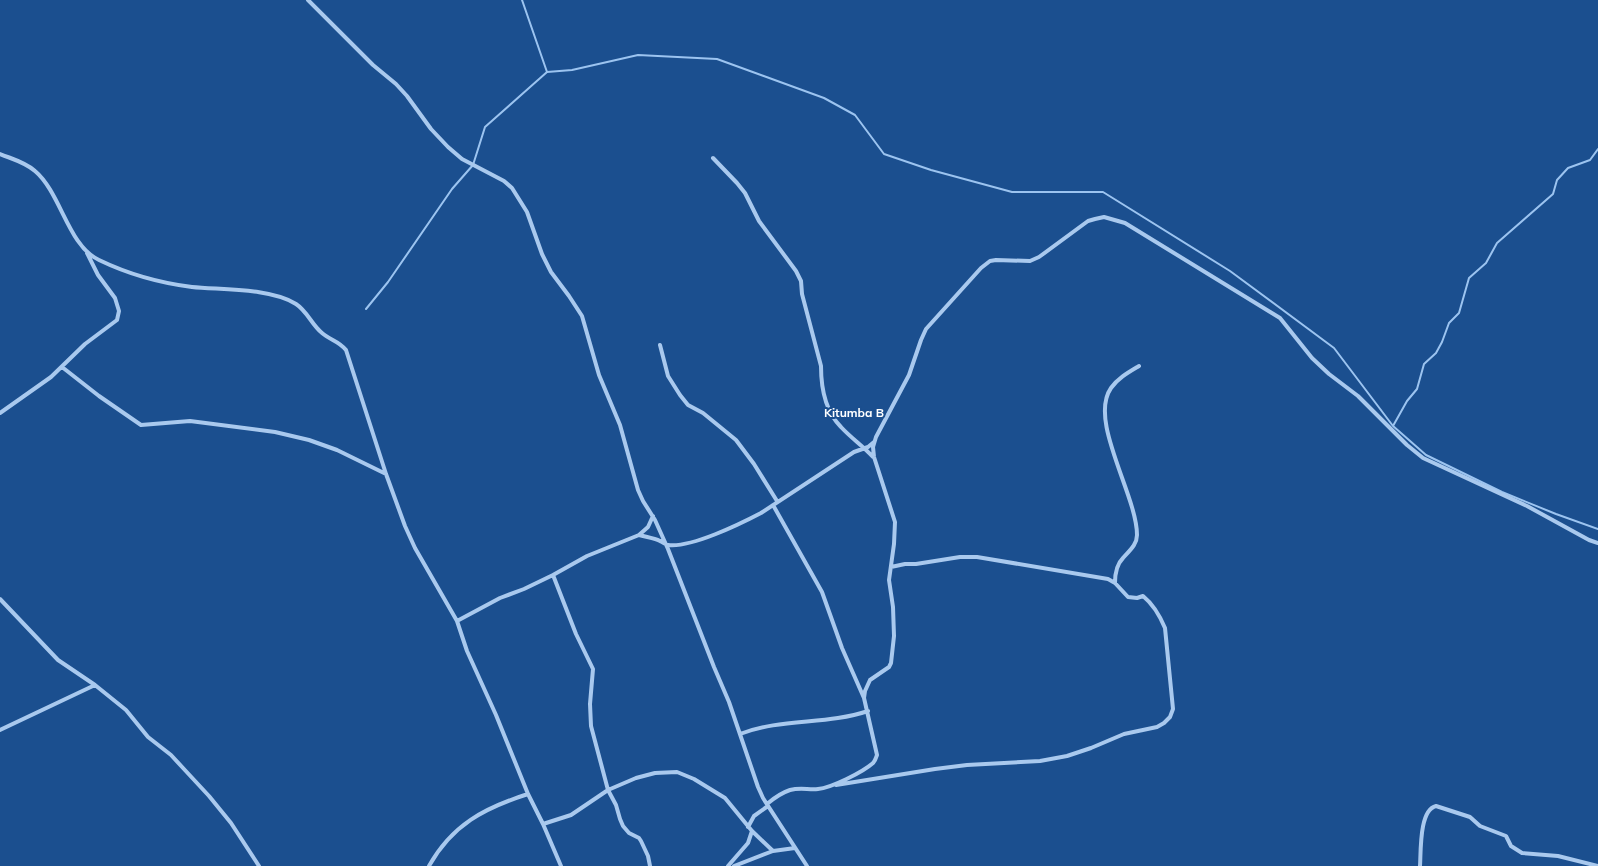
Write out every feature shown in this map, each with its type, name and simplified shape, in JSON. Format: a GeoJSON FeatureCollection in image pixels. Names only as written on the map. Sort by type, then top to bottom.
{"type":"FeatureCollection","features":[{"type":"Feature","properties":{"kind":"street"},"geometry":{"type":"LineString","coordinates":[[308,0],[373,65],[396,84],[407,96],[431,129],[448,147],[462,159],[504,180],[512,188],[527,212],[542,254],[551,272],[582,316],[599,375],[620,424],[638,490],[653,516],[667,546],[729,702],[758,787],[767,805],[807,866]]}},
{"type":"Feature","properties":{"kind":"street"},"geometry":{"type":"LineString","coordinates":[[0,154],[27,164],[46,183],[71,228],[87,252],[98,275],[115,298],[119,315],[117,320],[86,344],[62,367],[0,413]]}},
{"type":"Feature","properties":{"kind":"street"},"geometry":{"type":"LineString","coordinates":[[713,158],[745,192],[759,221],[796,271],[801,281],[802,294],[821,366],[821,378],[828,408],[840,427],[874,457]]}},
{"type":"Feature","properties":{"kind":"street"},"geometry":{"type":"LineString","coordinates":[[639,535],[655,539],[667,546],[698,540],[746,521],[854,452],[865,448],[874,441],[909,375],[926,329],[981,268],[996,260],[1030,261],[1039,257],[1088,221],[1104,217],[1125,223],[1280,318],[1312,358],[1329,374],[1358,396],[1407,445],[1424,458],[1527,506],[1589,540],[1598,543]]}},
{"type":"Feature","properties":{"kind":"street"},"geometry":{"type":"LineString","coordinates":[[87,252],[97,260],[106,264],[167,283],[192,287],[251,291],[282,298],[296,304],[320,332],[342,345],[346,350],[386,474],[415,548],[457,621],[467,651],[496,715],[528,794],[543,824],[560,866]]}},
{"type":"Feature","properties":{"kind":"street"},"geometry":{"type":"LineString","coordinates":[[660,344],[668,376],[680,395],[688,405],[703,413],[736,440],[754,464],[778,501]]}},
{"type":"Feature","properties":{"kind":"street"},"geometry":{"type":"LineString","coordinates":[[1115,583],[1115,575],[1122,558],[1131,550],[1137,534],[1132,505],[1120,473],[1107,428],[1104,409],[1111,388],[1121,376],[1139,366]]}},
{"type":"Feature","properties":{"kind":"street"},"geometry":{"type":"LineString","coordinates":[[62,367],[141,425],[190,421],[275,432],[309,440],[337,450],[386,474]]}},
{"type":"Feature","properties":{"kind":"street"},"geometry":{"type":"LineString","coordinates":[[864,698],[865,691],[870,680],[889,667],[891,663],[894,636],[893,607],[889,580],[894,544],[895,522],[874,457],[874,441]]}},
{"type":"Feature","properties":{"kind":"street"},"geometry":{"type":"LineString","coordinates":[[773,505],[822,592],[842,648],[864,698],[877,750],[876,760],[868,767],[832,786]]}},
{"type":"Feature","properties":{"kind":"street"},"geometry":{"type":"LineString","coordinates":[[457,621],[500,598],[524,589],[553,575],[587,556],[639,535],[648,527],[653,516]]}},
{"type":"Feature","properties":{"kind":"street"},"geometry":{"type":"LineString","coordinates":[[748,827],[754,816],[778,796],[790,790],[802,788],[817,789],[942,768],[1040,761],[1079,752],[1124,734],[1157,727],[1170,717],[1174,709],[1165,628],[1161,618],[1151,602],[1143,596],[1137,598],[1128,597],[1115,583],[1100,577],[977,557],[960,557],[891,567]]}},
{"type":"Feature","properties":{"kind":"street"},"geometry":{"type":"LineString","coordinates":[[553,575],[576,634],[593,669],[590,704],[591,726],[608,790],[616,805],[617,813],[623,826],[629,833],[639,838],[648,856],[650,866]]}},
{"type":"Feature","properties":{"kind":"street"},"geometry":{"type":"LineString","coordinates":[[0,599],[58,660],[95,685],[126,710],[148,737],[171,755],[209,796],[260,866]]}},
{"type":"Feature","properties":{"kind":"street"},"geometry":{"type":"LineString","coordinates":[[0,730],[95,685]]}},
{"type":"Feature","properties":{"kind":"street"},"geometry":{"type":"LineString","coordinates":[[740,734],[759,728],[844,717],[868,711]]}},
{"type":"Feature","properties":{"kind":"street"},"geometry":{"type":"LineString","coordinates":[[543,824],[571,815],[608,790],[646,775],[662,772],[677,772],[694,779],[721,795],[733,807],[752,832],[773,851]]}},
{"type":"Feature","properties":{"kind":"street"},"geometry":{"type":"LineString","coordinates":[[428,866],[444,845],[471,818],[492,806],[528,794]]}},
{"type":"Feature","properties":{"kind":"street"},"geometry":{"type":"LineString","coordinates":[[1420,866],[1421,830],[1430,809],[1436,806],[1470,817],[1480,826],[1506,836],[1511,846],[1522,853],[1558,856],[1598,866]]}},
{"type":"Feature","properties":{"kind":"street"},"geometry":{"type":"LineString","coordinates":[[728,866],[748,843],[752,832]]}},
{"type":"Feature","properties":{"kind":"street"},"geometry":{"type":"LineString","coordinates":[[734,866],[773,851],[796,848]]}},
{"type":"Feature","properties":{"kind":"waterway"},"geometry":{"type":"LineString","coordinates":[[522,0],[547,72],[572,70],[638,55],[717,59],[824,98],[855,115],[884,154],[931,170],[1012,192],[1103,192],[1230,271],[1334,348],[1393,426],[1426,455],[1502,492],[1598,529]]}},
{"type":"Feature","properties":{"kind":"waterway"},"geometry":{"type":"LineString","coordinates":[[366,309],[388,282],[452,189],[473,165],[485,127],[547,72]]}},
{"type":"Feature","properties":{"kind":"waterway"},"geometry":{"type":"LineString","coordinates":[[1393,426],[1407,401],[1417,389],[1424,364],[1436,353],[1449,323],[1459,313],[1469,278],[1486,263],[1497,243],[1553,194],[1557,180],[1568,168],[1590,160],[1598,149]]}},
{"type":"Feature","properties":{"kind":"district","name":"Kitumba B"},"geometry":{"type":"Point","coordinates":[854,412]}}]}
